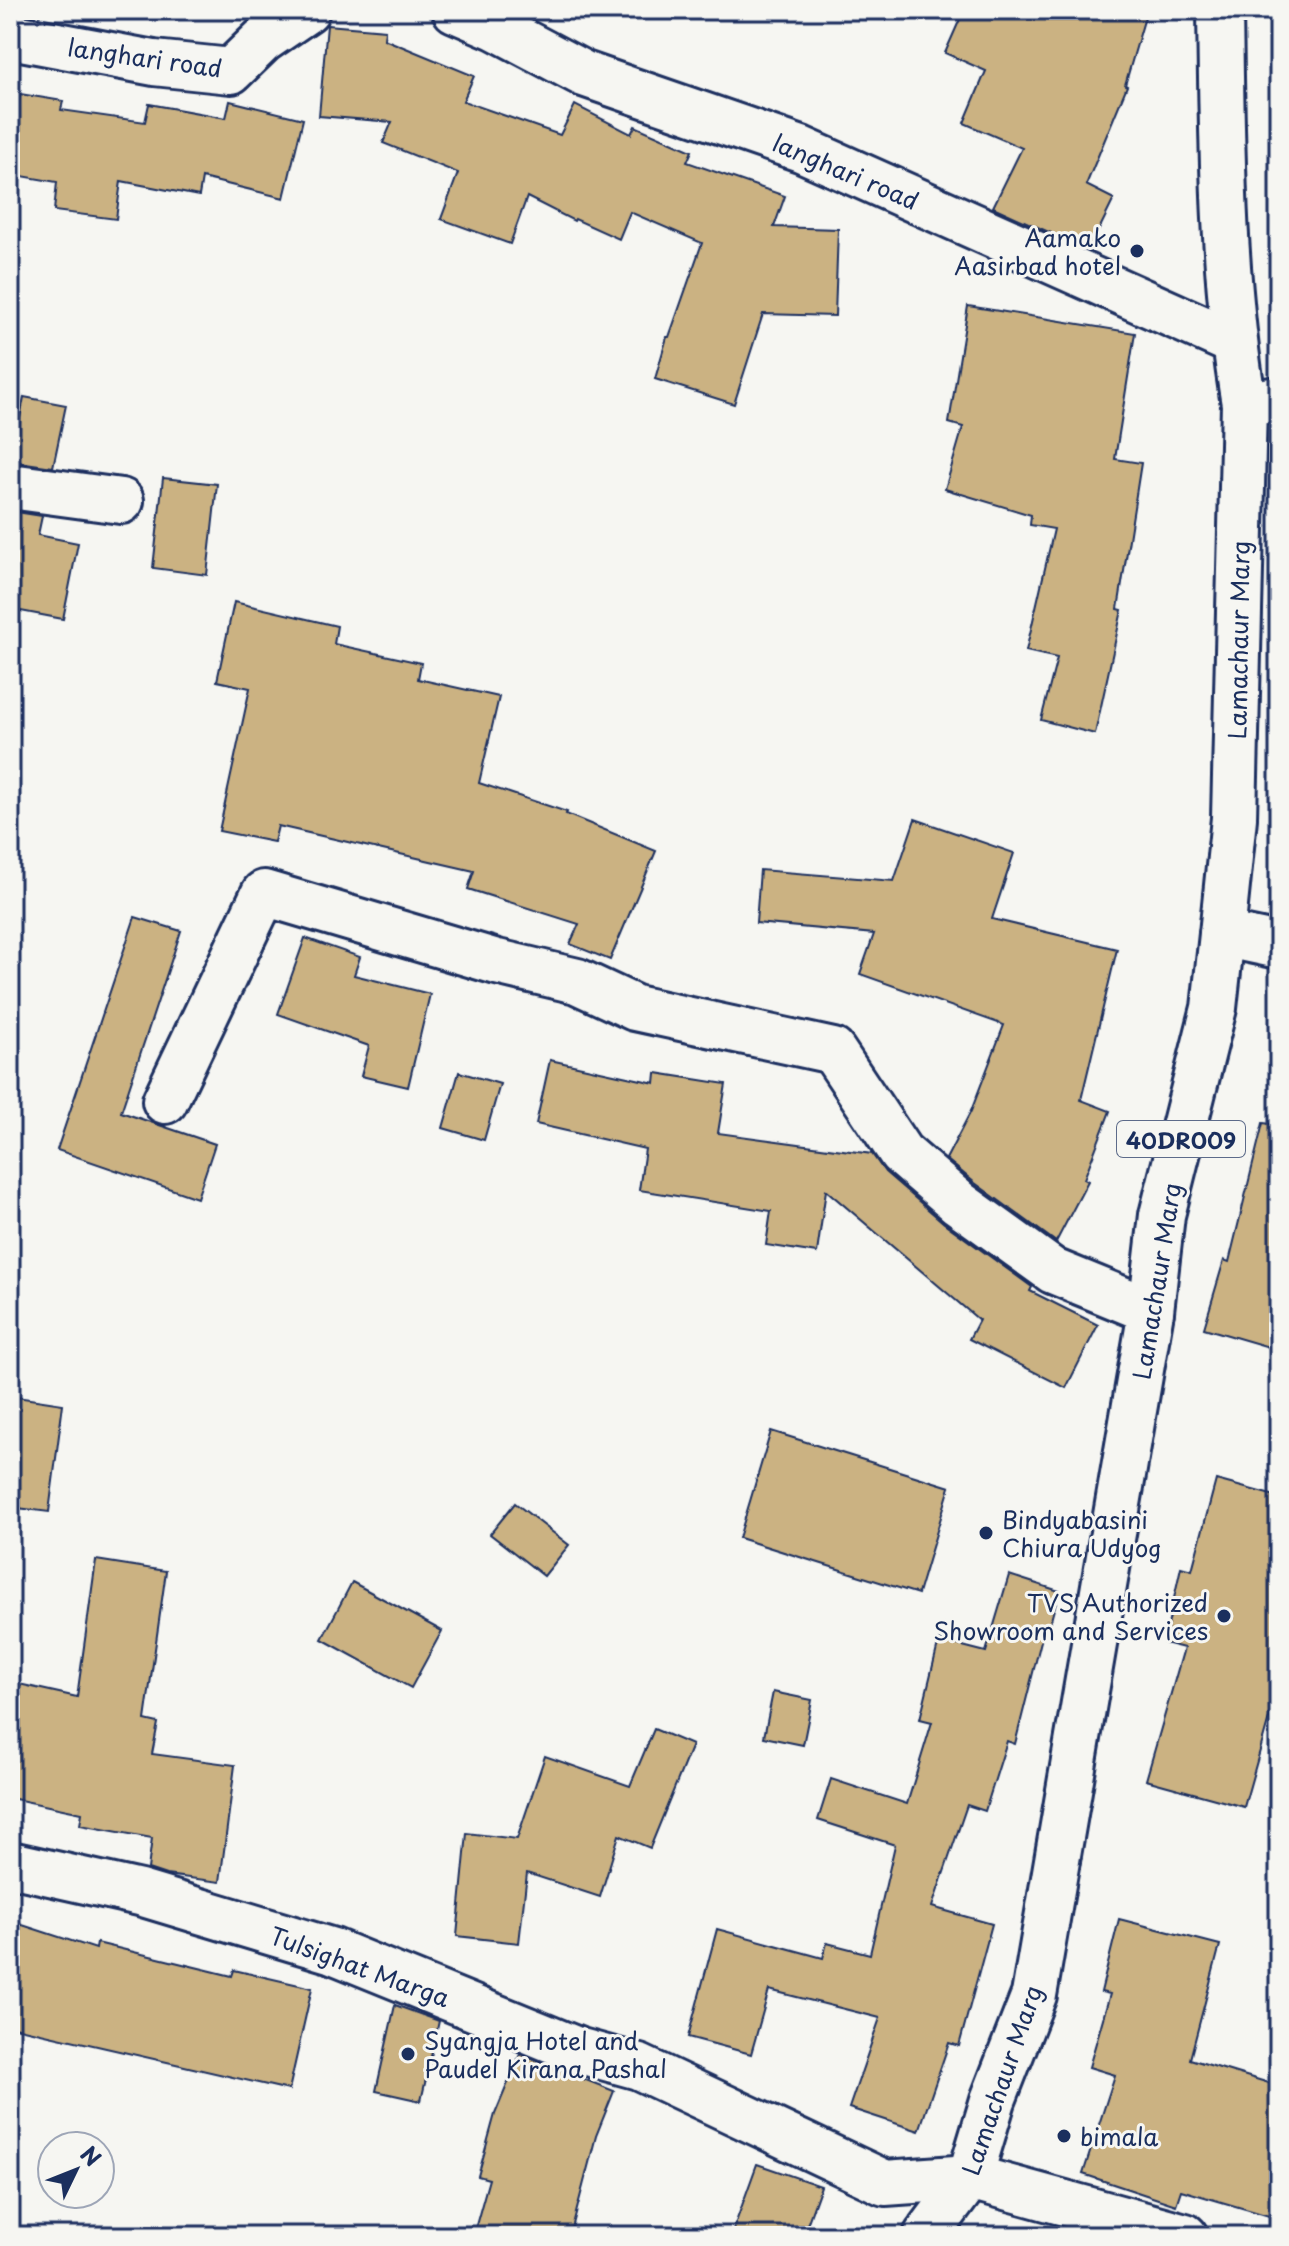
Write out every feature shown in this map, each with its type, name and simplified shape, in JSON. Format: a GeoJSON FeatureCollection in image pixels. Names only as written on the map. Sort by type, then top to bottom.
{"type":"FeatureCollection","features":[{"type":"Feature","properties":{"kind":"street","name":"langhari road"},"geometry":{"type":"LineString","coordinates":[[10,36],[154,63],[231,71],[263,40],[307,10]]}},
{"type":"Feature","properties":{"kind":"street","name":"langhari road"},"geometry":{"type":"LineString","coordinates":[[455,10],[495,27],[584,74],[801,149],[1233,342]]}},
{"type":"Feature","properties":{"kind":"street","name":"Lamachaur Marg"},"geometry":{"type":"LineString","coordinates":[[926,2236],[970,2177],[993,2100],[1034,1995],[1151,1311],[1162,1215],[1214,1008],[1234,818],[1261,401],[1233,342],[1222,163],[1220,10]]}},
{"type":"Feature","properties":{"kind":"street"},"geometry":{"type":"LineString","coordinates":[[10,486],[121,501]]}},
{"type":"Feature","properties":{"kind":"street"},"geometry":{"type":"LineString","coordinates":[[165,1101],[264,893],[497,962],[577,981],[635,1008],[833,1051],[901,1153],[959,1203],[1053,1271],[1151,1311]]}},
{"type":"Feature","properties":{"kind":"street"},"geometry":{"type":"LineString","coordinates":[[1222,934],[1279,946]]}},
{"type":"Feature","properties":{"kind":"street","name":"Tulsighat Marga"},"geometry":{"type":"LineString","coordinates":[[10,1864],[140,1893],[333,1951],[577,2050],[639,2067],[885,2183],[970,2177],[1185,2236]]}},
{"type":"Feature","properties":{"kind":"building"},"geometry":{"type":"Polygon","coordinates":[[[964,10],[1147,10],[1127,86],[1086,185],[1114,199],[1089,250],[993,207],[1022,148],[964,123],[986,71],[945,53],[964,10]]]}},
{"type":"Feature","properties":{"kind":"building"},"geometry":{"type":"Polygon","coordinates":[[[327,25],[385,30],[384,39],[474,76],[463,101],[560,135],[575,105],[631,134],[635,126],[692,151],[687,162],[785,196],[774,227],[838,229],[835,316],[763,314],[734,404],[655,379],[702,243],[630,212],[619,239],[527,197],[510,244],[441,219],[458,173],[383,143],[392,122],[319,116],[327,25]]]}},
{"type":"Feature","properties":{"kind":"building"},"geometry":{"type":"Polygon","coordinates":[[[20,94],[63,101],[61,110],[145,122],[149,104],[226,118],[230,101],[303,119],[284,198],[202,178],[199,196],[121,181],[116,219],[54,211],[57,182],[10,174],[10,146],[20,94]]]}},
{"type":"Feature","properties":{"kind":"building"},"geometry":{"type":"Polygon","coordinates":[[[968,306],[1135,333],[1115,459],[1141,463],[1118,609],[1122,610],[1095,734],[1041,720],[1057,658],[1026,651],[1054,529],[1030,525],[1031,515],[945,489],[963,427],[949,423],[968,306]]]}},
{"type":"Feature","properties":{"kind":"building"},"geometry":{"type":"Polygon","coordinates":[[[24,397],[66,405],[53,467],[12,461],[24,397]]]}},
{"type":"Feature","properties":{"kind":"building"},"geometry":{"type":"Polygon","coordinates":[[[163,478],[217,484],[207,575],[153,568],[163,478]]]}},
{"type":"Feature","properties":{"kind":"building"},"geometry":{"type":"Polygon","coordinates":[[[10,511],[42,516],[38,535],[78,543],[63,619],[10,609],[10,511]]]}},
{"type":"Feature","properties":{"kind":"building"},"geometry":{"type":"Polygon","coordinates":[[[234,602],[337,626],[334,644],[421,663],[418,679],[499,697],[479,783],[567,812],[656,851],[610,960],[570,944],[579,924],[468,889],[474,871],[278,826],[274,842],[219,831],[250,688],[217,681],[234,602]]]}},
{"type":"Feature","properties":{"kind":"building"},"geometry":{"type":"Polygon","coordinates":[[[915,819],[1014,853],[992,919],[1117,949],[1081,1100],[1110,1111],[1084,1179],[1088,1181],[1056,1242],[946,1159],[971,1111],[1004,1025],[860,974],[874,934],[756,923],[760,870],[894,881],[915,819]]]}},
{"type":"Feature","properties":{"kind":"building"},"geometry":{"type":"Polygon","coordinates":[[[135,917],[181,931],[121,1112],[215,1144],[197,1198],[57,1150],[135,917]]]}},
{"type":"Feature","properties":{"kind":"building"},"geometry":{"type":"Polygon","coordinates":[[[305,938],[360,957],[354,975],[430,994],[408,1087],[361,1076],[369,1046],[278,1014],[305,938]]]}},
{"type":"Feature","properties":{"kind":"building"},"geometry":{"type":"Polygon","coordinates":[[[550,1060],[655,1083],[656,1073],[726,1084],[718,1133],[872,1154],[885,1172],[944,1223],[1032,1287],[1030,1291],[1098,1325],[1066,1388],[969,1339],[979,1320],[826,1190],[817,1253],[766,1245],[771,1211],[639,1190],[645,1149],[536,1124],[550,1060]]]}},
{"type":"Feature","properties":{"kind":"building"},"geometry":{"type":"Polygon","coordinates":[[[459,1072],[500,1084],[484,1140],[443,1128],[459,1072]]]}},
{"type":"Feature","properties":{"kind":"building"},"geometry":{"type":"Polygon","coordinates":[[[1263,1123],[1279,1125],[1279,1350],[1204,1328],[1224,1260],[1229,1262],[1263,1123]]]}},
{"type":"Feature","properties":{"kind":"building"},"geometry":{"type":"Polygon","coordinates":[[[10,1396],[63,1404],[49,1512],[10,1507],[10,1396]]]}},
{"type":"Feature","properties":{"kind":"building"},"geometry":{"type":"Polygon","coordinates":[[[771,1431],[950,1487],[918,1594],[739,1538],[771,1431]]]}},
{"type":"Feature","properties":{"kind":"building"},"geometry":{"type":"Polygon","coordinates":[[[1216,1480],[1279,1497],[1279,1683],[1244,1807],[1146,1780],[1184,1648],[1164,1643],[1181,1567],[1192,1570],[1216,1480]]]}},
{"type":"Feature","properties":{"kind":"building"},"geometry":{"type":"Polygon","coordinates":[[[515,1503],[569,1545],[544,1576],[490,1534],[515,1503]]]}},
{"type":"Feature","properties":{"kind":"building"},"geometry":{"type":"Polygon","coordinates":[[[96,1560],[166,1571],[145,1720],[158,1723],[152,1754],[235,1765],[220,1882],[166,1875],[148,1869],[152,1838],[80,1825],[82,1813],[10,1798],[10,1682],[77,1697],[96,1560]]]}},
{"type":"Feature","properties":{"kind":"building"},"geometry":{"type":"Polygon","coordinates":[[[1009,1575],[1059,1591],[1048,1631],[1044,1629],[1015,1744],[1007,1741],[985,1811],[967,1805],[932,1907],[992,1924],[959,2046],[949,2043],[919,2131],[849,2108],[880,2018],[769,1990],[751,2054],[688,2037],[717,1929],[823,1958],[827,1943],[870,1954],[895,1845],[818,1820],[831,1779],[907,1804],[932,1722],[920,1719],[939,1640],[986,1652],[1009,1575]]]}},
{"type":"Feature","properties":{"kind":"building"},"geometry":{"type":"Polygon","coordinates":[[[352,1582],[442,1631],[411,1688],[322,1639],[352,1582]]]}},
{"type":"Feature","properties":{"kind":"building"},"geometry":{"type":"Polygon","coordinates":[[[773,1692],[812,1700],[803,1745],[764,1737],[773,1692]]]}},
{"type":"Feature","properties":{"kind":"building"},"geometry":{"type":"Polygon","coordinates":[[[654,1729],[692,1745],[650,1848],[619,1835],[600,1897],[527,1873],[519,1943],[457,1936],[467,1833],[517,1839],[545,1756],[630,1786],[654,1729]]]}},
{"type":"Feature","properties":{"kind":"building"},"geometry":{"type":"Polygon","coordinates":[[[1119,1919],[1220,1945],[1190,2059],[1279,2086],[1279,2219],[1181,2190],[1176,2205],[1083,2174],[1115,2075],[1089,2067],[1110,1994],[1101,1992],[1119,1919]]]}},
{"type":"Feature","properties":{"kind":"building"},"geometry":{"type":"Polygon","coordinates":[[[10,1921],[96,1949],[97,1943],[232,1976],[234,1970],[312,1988],[289,2090],[10,2026],[10,1921]]]}},
{"type":"Feature","properties":{"kind":"building","name":"Syangja Hotel and Paudel Kirana Pashal"},"geometry":{"type":"Polygon","coordinates":[[[395,2005],[439,2021],[421,2101],[376,2091],[395,2005]]]}},
{"type":"Feature","properties":{"kind":"building"},"geometry":{"type":"Polygon","coordinates":[[[520,2054],[614,2091],[596,2136],[570,2236],[473,2236],[489,2179],[478,2176],[495,2114],[520,2054]]]}},
{"type":"Feature","properties":{"kind":"building"},"geometry":{"type":"Polygon","coordinates":[[[757,2164],[821,2186],[803,2236],[731,2236],[757,2164]]]}},
{"type":"Feature","properties":{"kind":"place","name":"Aamako Aasirbad hotel"},"geometry":{"type":"Point","coordinates":[1137,251]}},
{"type":"Feature","properties":{"kind":"place","name":"Bindyabasini Chiura Udyog"},"geometry":{"type":"Point","coordinates":[986,1533]}},
{"type":"Feature","properties":{"kind":"place","name":"TVS Authorized Showroom and Services"},"geometry":{"type":"Point","coordinates":[1224,1616]}},
{"type":"Feature","properties":{"kind":"place","name":"Syangja Hotel and Paudel Kirana Pashal"},"geometry":{"type":"Point","coordinates":[408,2054]}},
{"type":"Feature","properties":{"kind":"place","name":"bimala"},"geometry":{"type":"Point","coordinates":[1064,2136]}}]}
